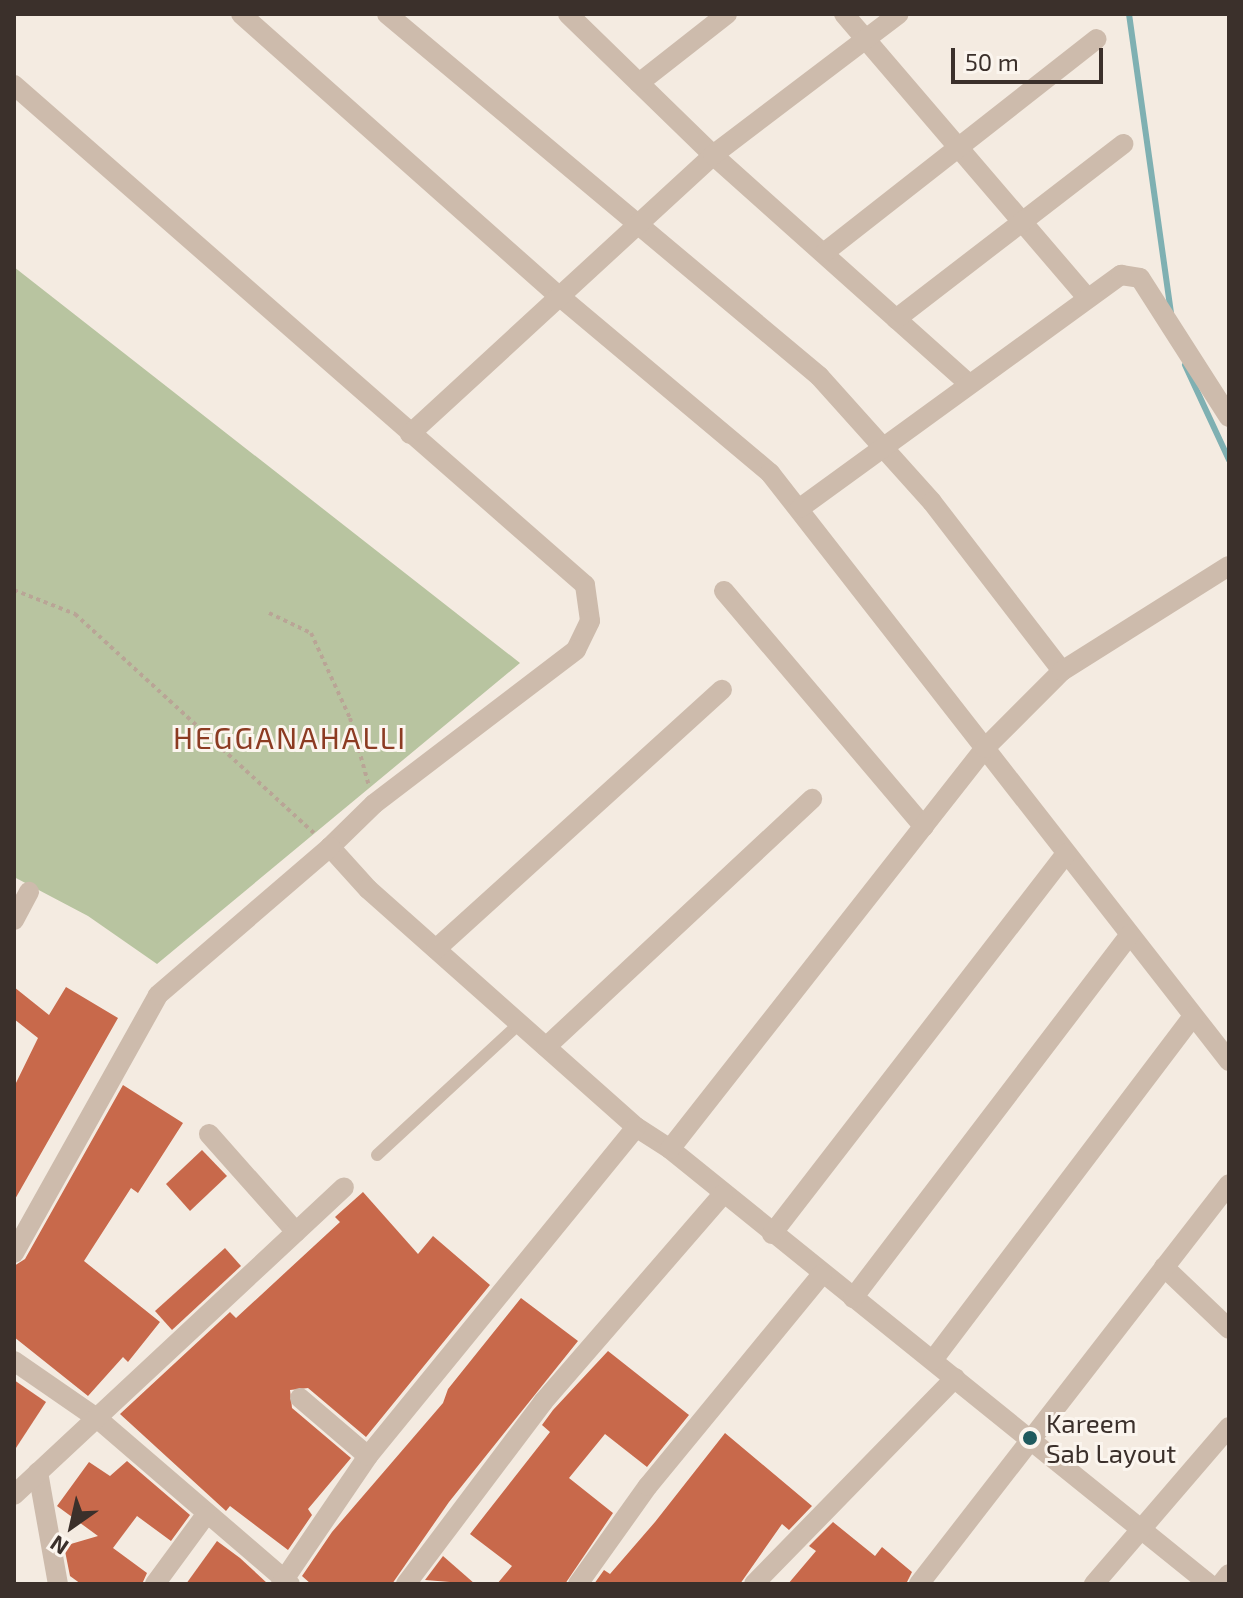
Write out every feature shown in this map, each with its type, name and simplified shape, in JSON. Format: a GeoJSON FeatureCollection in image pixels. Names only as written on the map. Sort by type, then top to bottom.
{"type":"FeatureCollection","features":[{"type":"Feature","properties":{"kind":"street"},"geometry":{"type":"LineString","coordinates":[[241,14],[558,295],[713,420],[800,508],[1229,1061]]}},
{"type":"Feature","properties":{"kind":"street"},"geometry":{"type":"LineString","coordinates":[[387,14],[636,228],[803,362],[884,446],[1062,671]]}},
{"type":"Feature","properties":{"kind":"street"},"geometry":{"type":"LineString","coordinates":[[568,14],[713,155],[969,384]]}},
{"type":"Feature","properties":{"kind":"street"},"geometry":{"type":"LineString","coordinates":[[639,83],[727,14]]}},
{"type":"Feature","properties":{"kind":"street"},"geometry":{"type":"LineString","coordinates":[[844,14],[1087,298]]}},
{"type":"Feature","properties":{"kind":"street"},"geometry":{"type":"LineString","coordinates":[[410,434],[713,155],[899,14]]}},
{"type":"Feature","properties":{"kind":"street"},"geometry":{"type":"LineString","coordinates":[[825,252],[1097,39]]}},
{"type":"Feature","properties":{"kind":"street"},"geometry":{"type":"LineString","coordinates":[[14,85],[585,585],[590,621],[576,650],[374,804],[330,847],[158,995],[14,1253]]}},
{"type":"Feature","properties":{"kind":"street"},"geometry":{"type":"LineString","coordinates":[[896,319],[1123,144]]}},
{"type":"Feature","properties":{"kind":"street"},"geometry":{"type":"LineString","coordinates":[[800,508],[1087,298],[1132,273],[1165,315],[1229,417]]}},
{"type":"Feature","properties":{"kind":"street"},"geometry":{"type":"LineString","coordinates":[[670,1149],[985,748],[1062,671],[1229,566]]}},
{"type":"Feature","properties":{"kind":"street"},"geometry":{"type":"LineString","coordinates":[[724,591],[924,827]]}},
{"type":"Feature","properties":{"kind":"street"},"geometry":{"type":"LineString","coordinates":[[436,949],[722,690]]}},
{"type":"Feature","properties":{"kind":"street"},"geometry":{"type":"LineString","coordinates":[[546,1047],[812,799]]}},
{"type":"Feature","properties":{"kind":"street"},"geometry":{"type":"LineString","coordinates":[[330,847],[436,949],[636,1127],[670,1149],[1209,1584]]}},
{"type":"Feature","properties":{"kind":"street"},"geometry":{"type":"LineString","coordinates":[[772,1234],[1066,853]]}},
{"type":"Feature","properties":{"kind":"street"},"geometry":{"type":"LineString","coordinates":[[14,920],[29,892]]}},
{"type":"Feature","properties":{"kind":"street"},"geometry":{"type":"LineString","coordinates":[[853,1298],[1130,935]]}},
{"type":"Feature","properties":{"kind":"street"},"geometry":{"type":"LineString","coordinates":[[933,1360],[1193,1016]]}},
{"type":"Feature","properties":{"kind":"street"},"geometry":{"type":"LineString","coordinates":[[14,1361],[98,1419],[205,1516],[285,1582],[368,1456],[636,1127]]}},
{"type":"Feature","properties":{"kind":"street"},"geometry":{"type":"LineString","coordinates":[[209,1134],[296,1232]]}},
{"type":"Feature","properties":{"kind":"street"},"geometry":{"type":"LineString","coordinates":[[919,1584],[1229,1184]]}},
{"type":"Feature","properties":{"kind":"street"},"geometry":{"type":"LineString","coordinates":[[14,1495],[344,1187]]}},
{"type":"Feature","properties":{"kind":"street"},"geometry":{"type":"LineString","coordinates":[[406,1584],[543,1402],[723,1194]]}},
{"type":"Feature","properties":{"kind":"street"},"geometry":{"type":"LineString","coordinates":[[1164,1267],[1229,1329]]}},
{"type":"Feature","properties":{"kind":"street"},"geometry":{"type":"LineString","coordinates":[[578,1584],[648,1486],[822,1274]]}},
{"type":"Feature","properties":{"kind":"street"},"geometry":{"type":"LineString","coordinates":[[754,1584],[955,1378]]}},
{"type":"Feature","properties":{"kind":"street"},"geometry":{"type":"LineString","coordinates":[[300,1398],[368,1456]]}},
{"type":"Feature","properties":{"kind":"street"},"geometry":{"type":"LineString","coordinates":[[1094,1584],[1138,1528],[1229,1427]]}},
{"type":"Feature","properties":{"kind":"street"},"geometry":{"type":"LineString","coordinates":[[38,1472],[58,1584]]}},
{"type":"Feature","properties":{"kind":"street"},"geometry":{"type":"LineString","coordinates":[[155,1584],[205,1516]]}},
{"type":"Feature","properties":{"kind":"street"},"geometry":{"type":"LineString","coordinates":[[1221,1584],[1229,1574]]}},
{"type":"Feature","properties":{"kind":"lane"},"geometry":{"type":"LineString","coordinates":[[377,1155],[520,1023]]}},
{"type":"Feature","properties":{"kind":"path"},"geometry":{"type":"LineString","coordinates":[[14,590],[75,614],[330,847]]}},
{"type":"Feature","properties":{"kind":"path"},"geometry":{"type":"LineString","coordinates":[[269,613],[311,633],[350,718],[374,804]]}},
{"type":"Feature","properties":{"kind":"green space"},"geometry":{"type":"Polygon","coordinates":[[[14,267],[520,663],[157,964],[88,916],[14,877],[14,267]]]}},
{"type":"Feature","properties":{"kind":"building"},"geometry":{"type":"Polygon","coordinates":[[[14,987],[49,1015],[66,987],[118,1018],[14,1201],[14,1087],[38,1038],[14,1019],[14,987]]]}},
{"type":"Feature","properties":{"kind":"building"},"geometry":{"type":"Polygon","coordinates":[[[123,1085],[183,1123],[138,1193],[131,1188],[84,1261],[160,1322],[128,1362],[123,1357],[88,1396],[14,1337],[14,1266],[25,1259],[123,1085]]]}},
{"type":"Feature","properties":{"kind":"building"},"geometry":{"type":"Polygon","coordinates":[[[202,1150],[227,1176],[190,1211],[166,1184],[202,1150]]]}},
{"type":"Feature","properties":{"kind":"building"},"geometry":{"type":"Polygon","coordinates":[[[363,1192],[418,1254],[433,1236],[490,1285],[366,1437],[308,1388],[290,1390],[292,1408],[351,1458],[308,1509],[312,1515],[288,1550],[230,1506],[226,1511],[120,1414],[230,1312],[236,1318],[340,1222],[335,1217],[363,1192]]]}},
{"type":"Feature","properties":{"kind":"building"},"geometry":{"type":"Polygon","coordinates":[[[225,1248],[241,1266],[172,1330],[155,1311],[225,1248]]]}},
{"type":"Feature","properties":{"kind":"building"},"geometry":{"type":"Polygon","coordinates":[[[521,1298],[578,1341],[449,1502],[392,1584],[311,1584],[302,1576],[332,1532],[443,1403],[448,1389],[521,1298]]]}},
{"type":"Feature","properties":{"kind":"building"},"geometry":{"type":"Polygon","coordinates":[[[608,1351],[689,1415],[647,1467],[605,1434],[569,1478],[613,1513],[565,1584],[497,1584],[512,1566],[470,1534],[550,1432],[542,1425],[553,1410],[608,1351]]]}},
{"type":"Feature","properties":{"kind":"building"},"geometry":{"type":"Polygon","coordinates":[[[14,1380],[46,1402],[14,1451],[14,1380]]]}},
{"type":"Feature","properties":{"kind":"building"},"geometry":{"type":"Polygon","coordinates":[[[725,1433],[812,1506],[789,1530],[782,1524],[740,1584],[594,1584],[604,1570],[610,1574],[725,1433]]]}},
{"type":"Feature","properties":{"kind":"building"},"geometry":{"type":"Polygon","coordinates":[[[127,1461],[190,1515],[171,1541],[137,1516],[113,1548],[147,1573],[142,1584],[81,1584],[70,1576],[64,1546],[98,1536],[57,1506],[89,1462],[110,1476],[127,1461]]]}},
{"type":"Feature","properties":{"kind":"building"},"geometry":{"type":"Polygon","coordinates":[[[833,1522],[875,1556],[882,1547],[912,1572],[906,1584],[788,1584],[816,1551],[809,1546],[833,1522]]]}},
{"type":"Feature","properties":{"kind":"building"},"geometry":{"type":"Polygon","coordinates":[[[217,1541],[240,1558],[268,1584],[186,1584],[217,1541]]]}},
{"type":"Feature","properties":{"kind":"building"},"geometry":{"type":"Polygon","coordinates":[[[443,1556],[475,1584],[425,1580],[443,1556]]]}},
{"type":"Feature","properties":{"kind":"waterway"},"geometry":{"type":"LineString","coordinates":[[1129,14],[1171,313]]}},
{"type":"Feature","properties":{"kind":"waterway"},"geometry":{"type":"LineString","coordinates":[[1185,365],[1229,460]]}},
{"type":"Feature","properties":{"kind":"place","name":"Kareem Sab Layout"},"geometry":{"type":"Point","coordinates":[1030,1438]}},
{"type":"Feature","properties":{"kind":"district","name":"HEGGANAHALLI"},"geometry":{"type":"Point","coordinates":[290,737]}}]}
